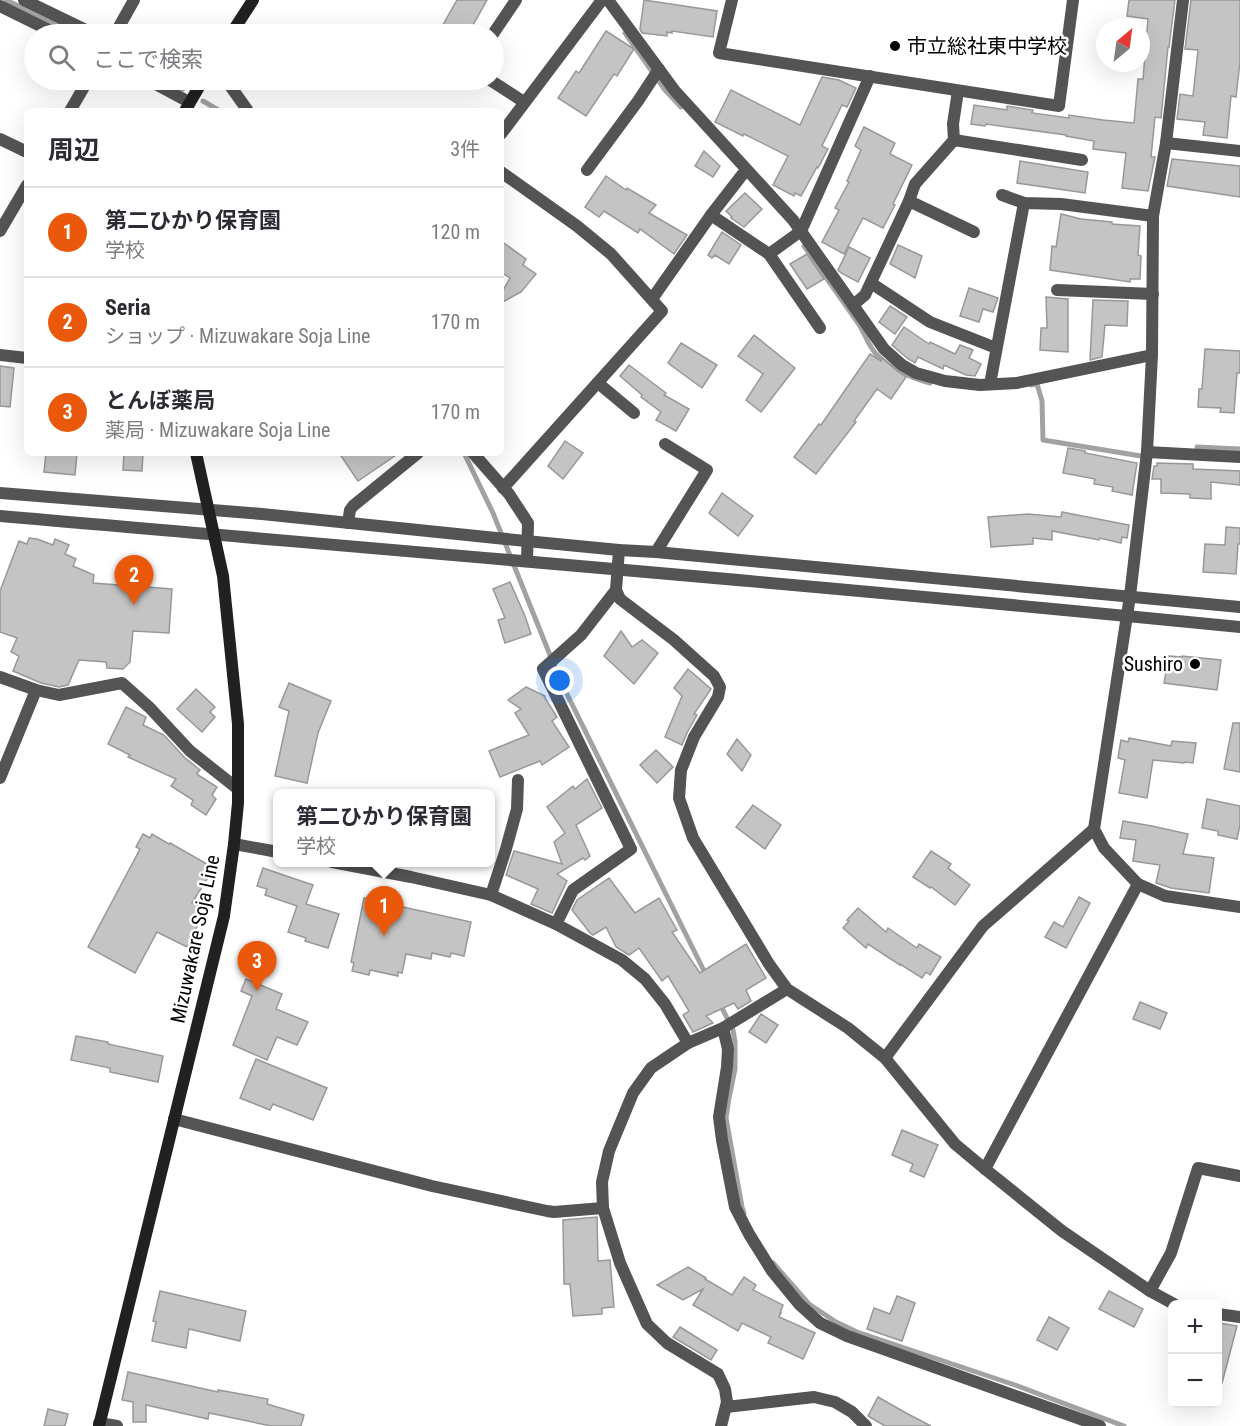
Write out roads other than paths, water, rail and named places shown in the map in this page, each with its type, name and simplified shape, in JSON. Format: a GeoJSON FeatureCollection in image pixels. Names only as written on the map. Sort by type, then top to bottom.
{"type":"FeatureCollection","features":[{"type":"Feature","properties":{"kind":"main road"},"geometry":{"type":"LineString","coordinates":[[238,24],[254,0]]}},
{"type":"Feature","properties":{"kind":"main road"},"geometry":{"type":"LineString","coordinates":[[187,107],[197,90]]}},
{"type":"Feature","properties":{"kind":"main road","name":"Mizuwakare Soja Line"},"geometry":{"type":"LineString","coordinates":[[99,1425],[224,916],[234,844],[238,789],[238,724],[223,576],[197,456]]}},
{"type":"Feature","properties":{"kind":"street"},"geometry":{"type":"LineString","coordinates":[[24,0],[73,24]]}},
{"type":"Feature","properties":{"kind":"street"},"geometry":{"type":"LineString","coordinates":[[121,24],[134,0]]}},
{"type":"Feature","properties":{"kind":"street"},"geometry":{"type":"LineString","coordinates":[[500,24],[516,0]]}},
{"type":"Feature","properties":{"kind":"street"},"geometry":{"type":"LineString","coordinates":[[732,0],[719,53],[1059,106],[1073,0]]}},
{"type":"Feature","properties":{"kind":"street"},"geometry":{"type":"LineString","coordinates":[[1183,0],[1166,143],[1154,216],[1152,355],[1146,456],[1130,596],[1094,829],[1104,848],[1138,884],[1165,896],[1240,907]]}},
{"type":"Feature","properties":{"kind":"street"},"geometry":{"type":"LineString","coordinates":[[504,130],[604,1],[656,73],[675,91],[744,172],[793,220],[798,234],[884,349],[902,365],[916,373],[945,381],[980,385],[1017,383],[1152,355]]}},
{"type":"Feature","properties":{"kind":"street"},"geometry":{"type":"LineString","coordinates":[[0,6],[37,24]]}},
{"type":"Feature","properties":{"kind":"street"},"geometry":{"type":"LineString","coordinates":[[587,170],[656,73]]}},
{"type":"Feature","properties":{"kind":"street"},"geometry":{"type":"LineString","coordinates":[[769,254],[798,234],[870,76]]}},
{"type":"Feature","properties":{"kind":"street"},"geometry":{"type":"LineString","coordinates":[[504,89],[524,102]]}},
{"type":"Feature","properties":{"kind":"street"},"geometry":{"type":"LineString","coordinates":[[72,108],[82,90]]}},
{"type":"Feature","properties":{"kind":"street"},"geometry":{"type":"LineString","coordinates":[[162,90],[187,107]]}},
{"type":"Feature","properties":{"kind":"street"},"geometry":{"type":"LineString","coordinates":[[233,90],[246,108]]}},
{"type":"Feature","properties":{"kind":"street"},"geometry":{"type":"LineString","coordinates":[[852,305],[865,295],[915,184],[954,140],[953,124],[958,91]]}},
{"type":"Feature","properties":{"kind":"street"},"geometry":{"type":"LineString","coordinates":[[0,139],[24,151]]}},
{"type":"Feature","properties":{"kind":"street"},"geometry":{"type":"LineString","coordinates":[[954,140],[1082,160]]}},
{"type":"Feature","properties":{"kind":"street"},"geometry":{"type":"LineString","coordinates":[[1166,143],[1240,151]]}},
{"type":"Feature","properties":{"kind":"street"},"geometry":{"type":"LineString","coordinates":[[651,299],[744,172]]}},
{"type":"Feature","properties":{"kind":"street"},"geometry":{"type":"LineString","coordinates":[[503,488],[662,311],[611,254],[577,226],[504,174]]}},
{"type":"Feature","properties":{"kind":"street"},"geometry":{"type":"LineString","coordinates":[[0,231],[24,190]]}},
{"type":"Feature","properties":{"kind":"street"},"geometry":{"type":"LineString","coordinates":[[1002,195],[1024,202],[1061,204],[1154,216]]}},
{"type":"Feature","properties":{"kind":"street"},"geometry":{"type":"LineString","coordinates":[[909,201],[974,232]]}},
{"type":"Feature","properties":{"kind":"street"},"geometry":{"type":"LineString","coordinates":[[990,384],[1024,202]]}},
{"type":"Feature","properties":{"kind":"street"},"geometry":{"type":"LineString","coordinates":[[711,215],[769,254],[820,328]]}},
{"type":"Feature","properties":{"kind":"street"},"geometry":{"type":"LineString","coordinates":[[871,283],[930,322],[996,348]]}},
{"type":"Feature","properties":{"kind":"street"},"geometry":{"type":"LineString","coordinates":[[1057,290],[1153,294]]}},
{"type":"Feature","properties":{"kind":"street"},"geometry":{"type":"LineString","coordinates":[[0,355],[24,358]]}},
{"type":"Feature","properties":{"kind":"street"},"geometry":{"type":"LineString","coordinates":[[598,383],[634,413]]}},
{"type":"Feature","properties":{"kind":"street"},"geometry":{"type":"LineString","coordinates":[[656,552],[707,470],[665,444]]}},
{"type":"Feature","properties":{"kind":"street"},"geometry":{"type":"LineString","coordinates":[[348,523],[352,507],[414,456]]}},
{"type":"Feature","properties":{"kind":"street"},"geometry":{"type":"LineString","coordinates":[[476,456],[503,488],[528,523],[528,541],[523,560]]}},
{"type":"Feature","properties":{"kind":"street"},"geometry":{"type":"LineString","coordinates":[[1146,456],[1240,458]]}},
{"type":"Feature","properties":{"kind":"street"},"geometry":{"type":"LineString","coordinates":[[0,493],[209,510],[1240,607]]}},
{"type":"Feature","properties":{"kind":"street"},"geometry":{"type":"LineString","coordinates":[[0,516],[523,560],[1240,627]]}},
{"type":"Feature","properties":{"kind":"street"},"geometry":{"type":"LineString","coordinates":[[619,550],[616,590],[620,599],[674,640],[714,676],[720,687],[718,698],[694,737],[681,770],[679,798],[693,838],[769,964],[787,989],[848,1028],[885,1058],[955,1144],[985,1169],[1062,1231],[1168,1302]]}},
{"type":"Feature","properties":{"kind":"street"},"geometry":{"type":"LineString","coordinates":[[556,924],[573,890],[631,849],[543,669],[581,635],[616,590]]}},
{"type":"Feature","properties":{"kind":"street"},"geometry":{"type":"LineString","coordinates":[[0,677],[36,690],[59,695],[122,683],[150,708],[190,751],[238,789]]}},
{"type":"Feature","properties":{"kind":"street"},"geometry":{"type":"LineString","coordinates":[[0,778],[36,690]]}},
{"type":"Feature","properties":{"kind":"street"},"geometry":{"type":"LineString","coordinates":[[491,895],[517,809],[518,780]]}},
{"type":"Feature","properties":{"kind":"street"},"geometry":{"type":"LineString","coordinates":[[885,1058],[983,926],[1094,829]]}},
{"type":"Feature","properties":{"kind":"street"},"geometry":{"type":"LineString","coordinates":[[234,844],[273,851]]}},
{"type":"Feature","properties":{"kind":"street"},"geometry":{"type":"LineString","coordinates":[[358,867],[491,895],[556,924],[622,960],[645,979],[665,1004],[688,1043]]}},
{"type":"Feature","properties":{"kind":"street"},"geometry":{"type":"LineString","coordinates":[[985,1169],[1138,884]]}},
{"type":"Feature","properties":{"kind":"street"},"geometry":{"type":"LineString","coordinates":[[721,1426],[727,1402],[725,1389],[718,1374],[667,1343],[647,1324],[620,1263],[603,1208],[602,1182],[609,1151],[633,1094],[651,1068],[688,1043],[728,1025],[787,989]]}},
{"type":"Feature","properties":{"kind":"street"},"geometry":{"type":"LineString","coordinates":[[728,1025],[728,1067],[719,1117],[735,1207],[748,1234],[772,1271],[799,1304],[820,1323],[847,1336],[1100,1426]]}},
{"type":"Feature","properties":{"kind":"street"},"geometry":{"type":"LineString","coordinates":[[174,1119],[432,1186],[547,1211],[603,1208]]}},
{"type":"Feature","properties":{"kind":"street"},"geometry":{"type":"LineString","coordinates":[[1150,1291],[1171,1253],[1198,1168],[1240,1176]]}},
{"type":"Feature","properties":{"kind":"street"},"geometry":{"type":"LineString","coordinates":[[1222,1315],[1240,1317]]}},
{"type":"Feature","properties":{"kind":"street"},"geometry":{"type":"LineString","coordinates":[[726,1407],[814,1396],[835,1401],[852,1412],[866,1426]]}},
{"type":"Feature","properties":{"kind":"street"},"geometry":{"type":"LineString","coordinates":[[99,1425],[117,1426]]}},
{"type":"Feature","properties":{"kind":"waterway"},"geometry":{"type":"LineString","coordinates":[[6,0],[56,24]]}},
{"type":"Feature","properties":{"kind":"waterway"},"geometry":{"type":"LineString","coordinates":[[625,33],[665,90],[681,107]]}},
{"type":"Feature","properties":{"kind":"waterway"},"geometry":{"type":"LineString","coordinates":[[203,101],[215,108]]}},
{"type":"Feature","properties":{"kind":"waterway"},"geometry":{"type":"LineString","coordinates":[[804,246],[858,323],[877,355],[902,372],[930,383]]}},
{"type":"Feature","properties":{"kind":"waterway"},"geometry":{"type":"LineString","coordinates":[[1031,385],[1037,384],[1042,401],[1043,440],[1147,457]]}},
{"type":"Feature","properties":{"kind":"waterway"},"geometry":{"type":"LineString","coordinates":[[1197,447],[1240,449]]}},
{"type":"Feature","properties":{"kind":"waterway"},"geometry":{"type":"LineString","coordinates":[[465,456],[493,513],[560,680],[707,977]]}},
{"type":"Feature","properties":{"kind":"waterway"},"geometry":{"type":"LineString","coordinates":[[720,1004],[733,1030],[735,1042],[735,1069],[726,1118],[744,1213]]}},
{"type":"Feature","properties":{"kind":"waterway"},"geometry":{"type":"LineString","coordinates":[[773,1263],[809,1304],[836,1322],[857,1332],[1015,1385],[1124,1426]]}},
{"type":"Feature","properties":{"kind":"place","name":"市立総社東中学校"},"geometry":{"type":"Point","coordinates":[895,46]}},
{"type":"Feature","properties":{"kind":"place","name":"Seria"},"geometry":{"type":"Point","coordinates":[134,605]}},
{"type":"Feature","properties":{"kind":"place","name":"Sushiro"},"geometry":{"type":"Point","coordinates":[1195,664]}},
{"type":"Feature","properties":{"kind":"place","name":"第二ひかり保育園"},"geometry":{"type":"Point","coordinates":[384,936]}},
{"type":"Feature","properties":{"kind":"place","name":"とんぼ薬局"},"geometry":{"type":"Point","coordinates":[257,991]}}]}
